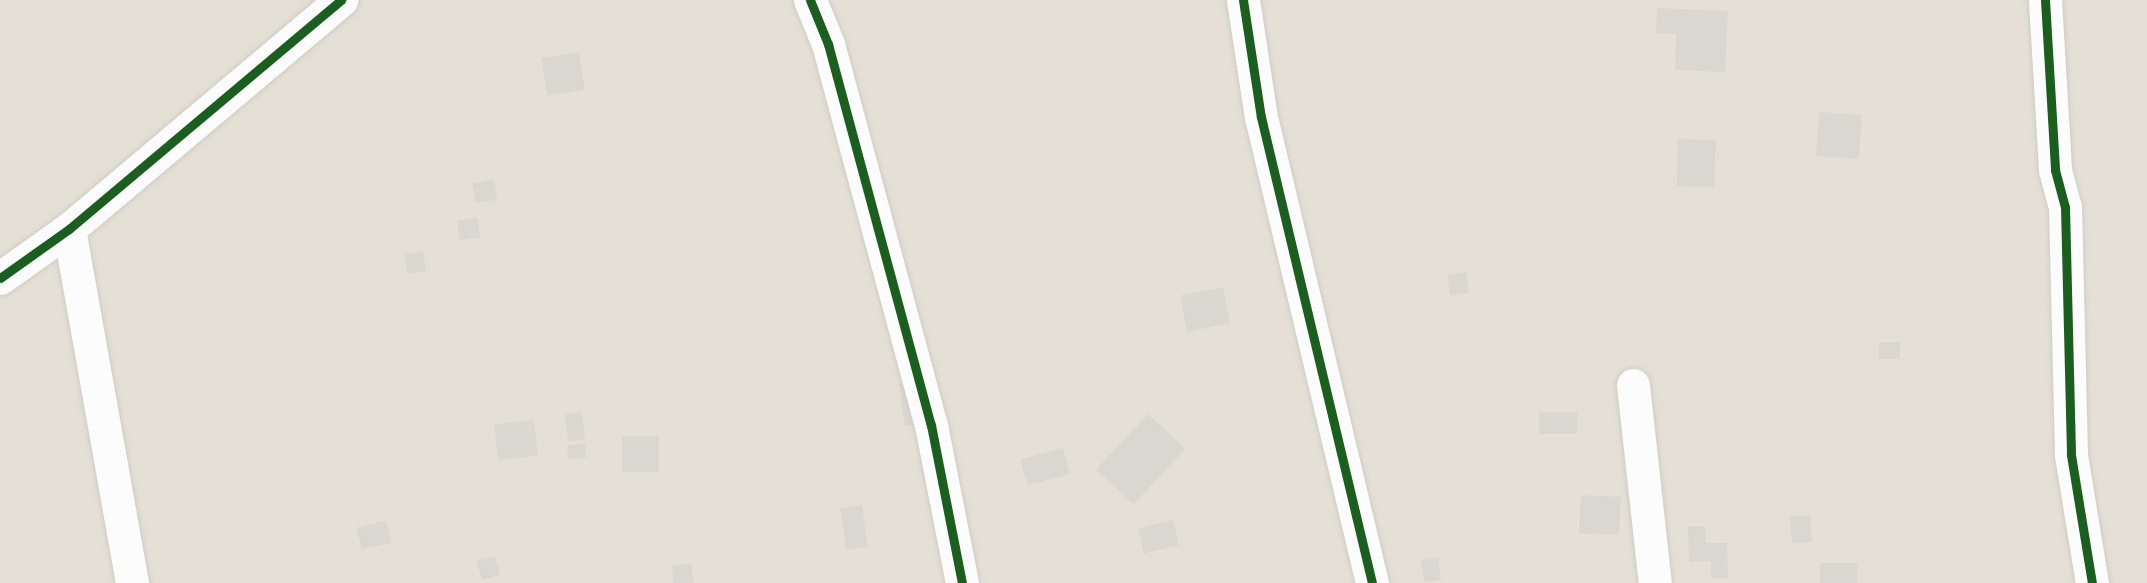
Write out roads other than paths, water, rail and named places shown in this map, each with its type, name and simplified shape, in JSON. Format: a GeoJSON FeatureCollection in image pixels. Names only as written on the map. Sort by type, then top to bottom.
{"type":"FeatureCollection","features":[{"type":"Feature","properties":{"kind":"street"},"geometry":{"type":"LineString","coordinates":[[0,278],[69,229],[341,0]]}},
{"type":"Feature","properties":{"kind":"street"},"geometry":{"type":"LineString","coordinates":[[810,0],[828,44],[928,413],[962,583]]}},
{"type":"Feature","properties":{"kind":"street"},"geometry":{"type":"LineString","coordinates":[[1243,0],[1261,117],[1372,583]]}},
{"type":"Feature","properties":{"kind":"street"},"geometry":{"type":"LineString","coordinates":[[2045,0],[2055,170],[2065,207],[2071,455],[2092,583]]}},
{"type":"Feature","properties":{"kind":"street"},"geometry":{"type":"LineString","coordinates":[[69,229],[132,583]]}},
{"type":"Feature","properties":{"kind":"street"},"geometry":{"type":"LineString","coordinates":[[1633,385],[1655,583]]}}]}
